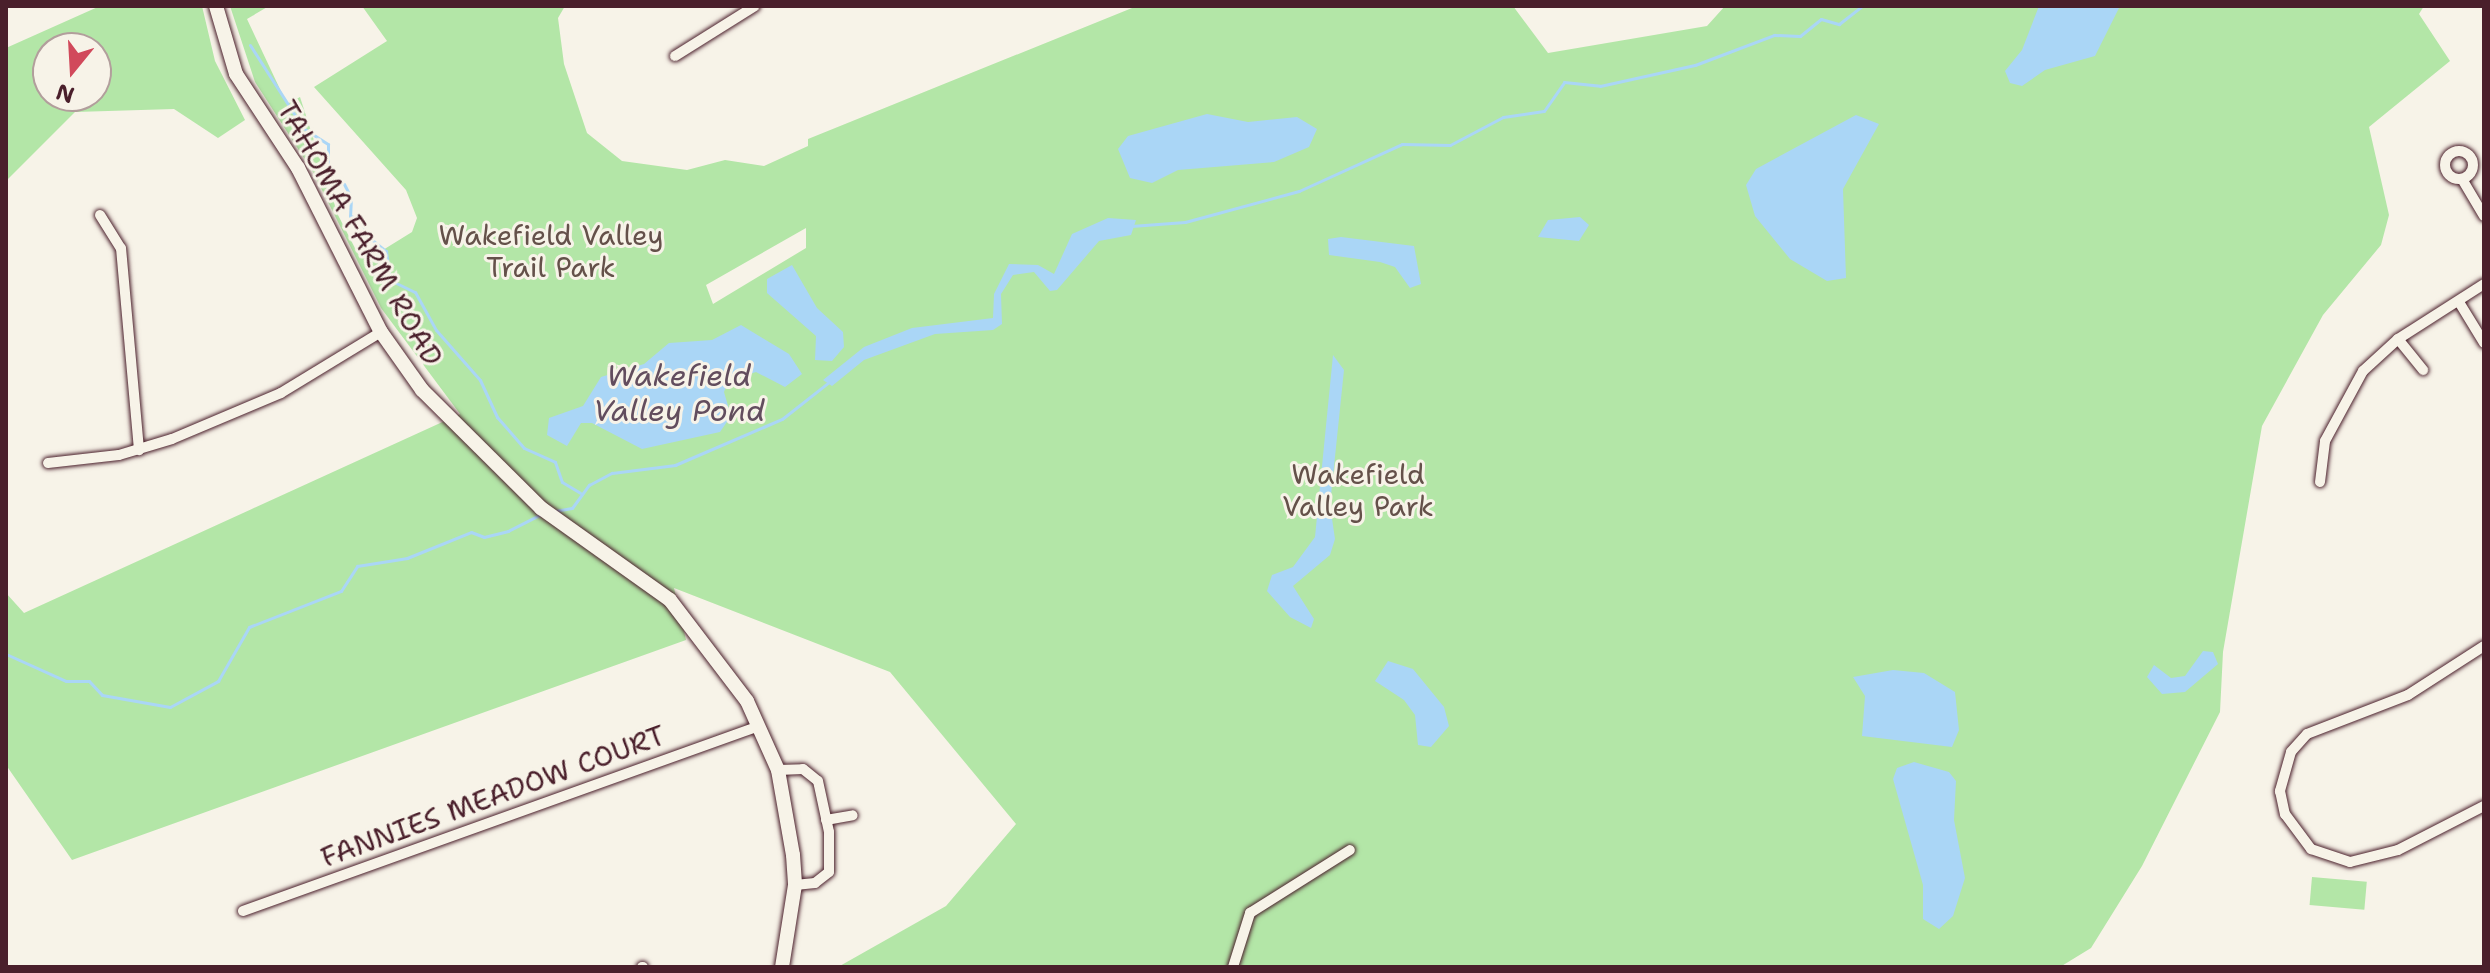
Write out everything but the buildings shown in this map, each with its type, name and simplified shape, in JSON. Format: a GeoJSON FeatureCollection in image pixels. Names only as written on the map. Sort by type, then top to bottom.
{"type":"FeatureCollection","features":[{"type":"Feature","properties":{"kind":"street","name":"TAHOMA FARM ROAD"},"geometry":{"type":"LineString","coordinates":[[216,6],[236,74],[298,168],[381,332],[422,390],[541,508],[670,600],[730,674],[759,726],[778,770],[795,885],[782,967]]}},
{"type":"Feature","properties":{"kind":"street"},"geometry":{"type":"LineString","coordinates":[[675,56],[755,6]]}},
{"type":"Feature","properties":{"kind":"street"},"geometry":{"type":"LineString","coordinates":[[2462,179],[2484,216]]}},
{"type":"Feature","properties":{"kind":"street"},"geometry":{"type":"LineString","coordinates":[[100,215],[121,248],[139,450]]}},
{"type":"Feature","properties":{"kind":"street"},"geometry":{"type":"LineString","coordinates":[[2320,482],[2320,457],[2341,405],[2363,371],[2398,339],[2484,284]]}},
{"type":"Feature","properties":{"kind":"street"},"geometry":{"type":"LineString","coordinates":[[2459,302],[2484,343]]}},
{"type":"Feature","properties":{"kind":"street"},"geometry":{"type":"LineString","coordinates":[[48,463],[139,450],[281,393],[381,332]]}},
{"type":"Feature","properties":{"kind":"street"},"geometry":{"type":"LineString","coordinates":[[2398,339],[2423,370]]}},
{"type":"Feature","properties":{"kind":"street"},"geometry":{"type":"LineString","coordinates":[[2484,646],[2408,695],[2307,734],[2291,752],[2280,791],[2285,814],[2311,849],[2350,862],[2398,850],[2484,806]]}},
{"type":"Feature","properties":{"kind":"street","name":"FANNIES MEADOW COURT"},"geometry":{"type":"LineString","coordinates":[[243,911],[759,726]]}},
{"type":"Feature","properties":{"kind":"street"},"geometry":{"type":"LineString","coordinates":[[778,770],[814,775],[826,820],[829,872],[815,883],[795,885]]}},
{"type":"Feature","properties":{"kind":"street"},"geometry":{"type":"LineString","coordinates":[[826,820],[853,815]]}},
{"type":"Feature","properties":{"kind":"street"},"geometry":{"type":"LineString","coordinates":[[1233,967],[1250,913],[1350,850]]}},
{"type":"Feature","properties":{"kind":"green space"},"geometry":{"type":"Polygon","coordinates":[[[100,6],[202,6],[215,61],[245,120],[218,138],[174,109],[112,111],[112,32],[42,32],[100,6]]]}},
{"type":"Feature","properties":{"kind":"green space","name":"Wakefield Valley Park"},"geometry":{"type":"Polygon","coordinates":[[[230,6],[269,6],[247,19],[287,104],[300,97],[338,215],[358,254],[370,258],[412,232],[417,218],[406,190],[314,87],[387,41],[362,6],[565,6],[558,18],[564,64],[587,133],[622,161],[687,170],[725,160],[764,166],[808,146],[808,139],[1137,6],[1513,6],[1548,53],[1707,26],[1725,6],[2424,6],[2419,14],[2450,61],[2369,127],[2389,215],[2381,245],[2323,315],[2262,426],[2223,652],[2220,712],[2142,866],[2091,948],[2060,967],[838,967],[946,906],[1016,824],[890,672],[674,588],[686,640],[72,860],[6,765],[6,593],[24,613],[460,414],[381,308],[313,172],[255,82],[230,6]],[[806,228],[706,285],[713,304],[806,248],[806,228]]]}},
{"type":"Feature","properties":{"kind":"green space"},"geometry":{"type":"Polygon","coordinates":[[[32,36],[32,112],[75,112],[6,181],[6,48],[32,36]]]}},
{"type":"Feature","properties":{"kind":"green space"},"geometry":{"type":"Polygon","coordinates":[[[2312,877],[2367,882],[2364,910],[2310,905],[2312,877]]]}},
{"type":"Feature","properties":{"kind":"water"},"geometry":{"type":"Polygon","coordinates":[[[2039,6],[2120,6],[2095,56],[2045,70],[2022,86],[2010,83],[2005,71],[2022,50],[2039,6]]]}},
{"type":"Feature","properties":{"kind":"water"},"geometry":{"type":"Polygon","coordinates":[[[1207,114],[1248,122],[1297,117],[1317,129],[1309,147],[1274,162],[1178,170],[1152,183],[1130,178],[1118,149],[1128,136],[1207,114]]]}},
{"type":"Feature","properties":{"kind":"water"},"geometry":{"type":"Polygon","coordinates":[[[1856,115],[1879,124],[1843,189],[1846,278],[1827,281],[1790,259],[1755,216],[1746,185],[1756,169],[1856,115]]]}},
{"type":"Feature","properties":{"kind":"water"},"geometry":{"type":"Polygon","coordinates":[[[1580,217],[1589,225],[1579,241],[1538,237],[1548,220],[1580,217]]]}},
{"type":"Feature","properties":{"kind":"water"},"geometry":{"type":"Polygon","coordinates":[[[1108,218],[1136,220],[1131,235],[1099,241],[1057,290],[1050,291],[1034,272],[1013,275],[1001,294],[1002,324],[993,330],[935,334],[864,360],[832,386],[823,380],[864,347],[912,328],[993,318],[994,294],[1009,264],[1038,265],[1054,274],[1072,234],[1108,218]]]}},
{"type":"Feature","properties":{"kind":"water"},"geometry":{"type":"Polygon","coordinates":[[[1341,237],[1414,246],[1421,284],[1410,288],[1395,267],[1380,262],[1329,255],[1328,239],[1341,237]]]}},
{"type":"Feature","properties":{"kind":"water"},"geometry":{"type":"Polygon","coordinates":[[[792,265],[817,308],[843,332],[844,347],[832,361],[815,360],[816,336],[767,293],[767,279],[792,265]]]}},
{"type":"Feature","properties":{"kind":"water","name":"Wakefield Valley Pond"},"geometry":{"type":"Polygon","coordinates":[[[741,325],[789,354],[802,374],[785,387],[756,372],[728,381],[724,392],[731,416],[720,432],[642,449],[592,423],[581,423],[567,446],[547,435],[549,418],[583,406],[601,377],[644,364],[669,343],[712,340],[741,325]]]}},
{"type":"Feature","properties":{"kind":"water"},"geometry":{"type":"Polygon","coordinates":[[[1333,355],[1344,370],[1330,505],[1335,539],[1330,555],[1293,586],[1314,619],[1311,628],[1290,617],[1267,591],[1272,575],[1293,567],[1315,537],[1333,355]]]}},
{"type":"Feature","properties":{"kind":"water"},"geometry":{"type":"Polygon","coordinates":[[[2203,651],[2213,652],[2218,664],[2185,692],[2162,694],[2147,677],[2154,665],[2171,678],[2185,676],[2203,651]]]}},
{"type":"Feature","properties":{"kind":"water"},"geometry":{"type":"Polygon","coordinates":[[[1388,661],[1413,669],[1444,707],[1449,726],[1431,747],[1418,745],[1415,715],[1404,700],[1375,681],[1388,661]]]}},
{"type":"Feature","properties":{"kind":"water"},"geometry":{"type":"Polygon","coordinates":[[[1893,670],[1924,673],[1955,692],[1959,730],[1952,747],[1862,736],[1865,696],[1853,677],[1893,670]]]}},
{"type":"Feature","properties":{"kind":"water"},"geometry":{"type":"Polygon","coordinates":[[[1914,762],[1949,772],[1956,781],[1954,820],[1965,878],[1953,916],[1939,929],[1923,919],[1923,885],[1893,779],[1897,768],[1914,762]]]}},
{"type":"Feature","properties":{"kind":"waterway"},"geometry":{"type":"LineString","coordinates":[[1131,226],[1185,222],[1299,191],[1402,144],[1450,145],[1503,117],[1544,111],[1564,82],[1600,86],[1695,65],[1774,35],[1800,36],[1821,19],[1839,24],[1862,6]]}},
{"type":"Feature","properties":{"kind":"waterway"},"geometry":{"type":"LineString","coordinates":[[250,45],[303,128],[328,144],[328,177],[344,184],[351,198],[350,216],[362,220],[366,235],[386,251],[390,280],[415,292],[436,330],[480,380],[497,417],[524,448],[555,462],[562,482],[580,493]]}},
{"type":"Feature","properties":{"kind":"waterway"},"geometry":{"type":"LineString","coordinates":[[555,511],[572,508],[589,485],[612,473],[675,465],[782,419],[829,382]]}},
{"type":"Feature","properties":{"kind":"waterway"},"geometry":{"type":"LineString","coordinates":[[6,654],[66,681],[89,681],[102,695],[170,707],[218,681],[249,627],[341,591],[357,566],[407,558],[471,532],[484,537],[508,531],[540,515]]}},
{"type":"Feature","properties":{"kind":"park label","name":"Wakefield Valley Trail Park"},"geometry":{"type":"Point","coordinates":[551,251]}}]}
